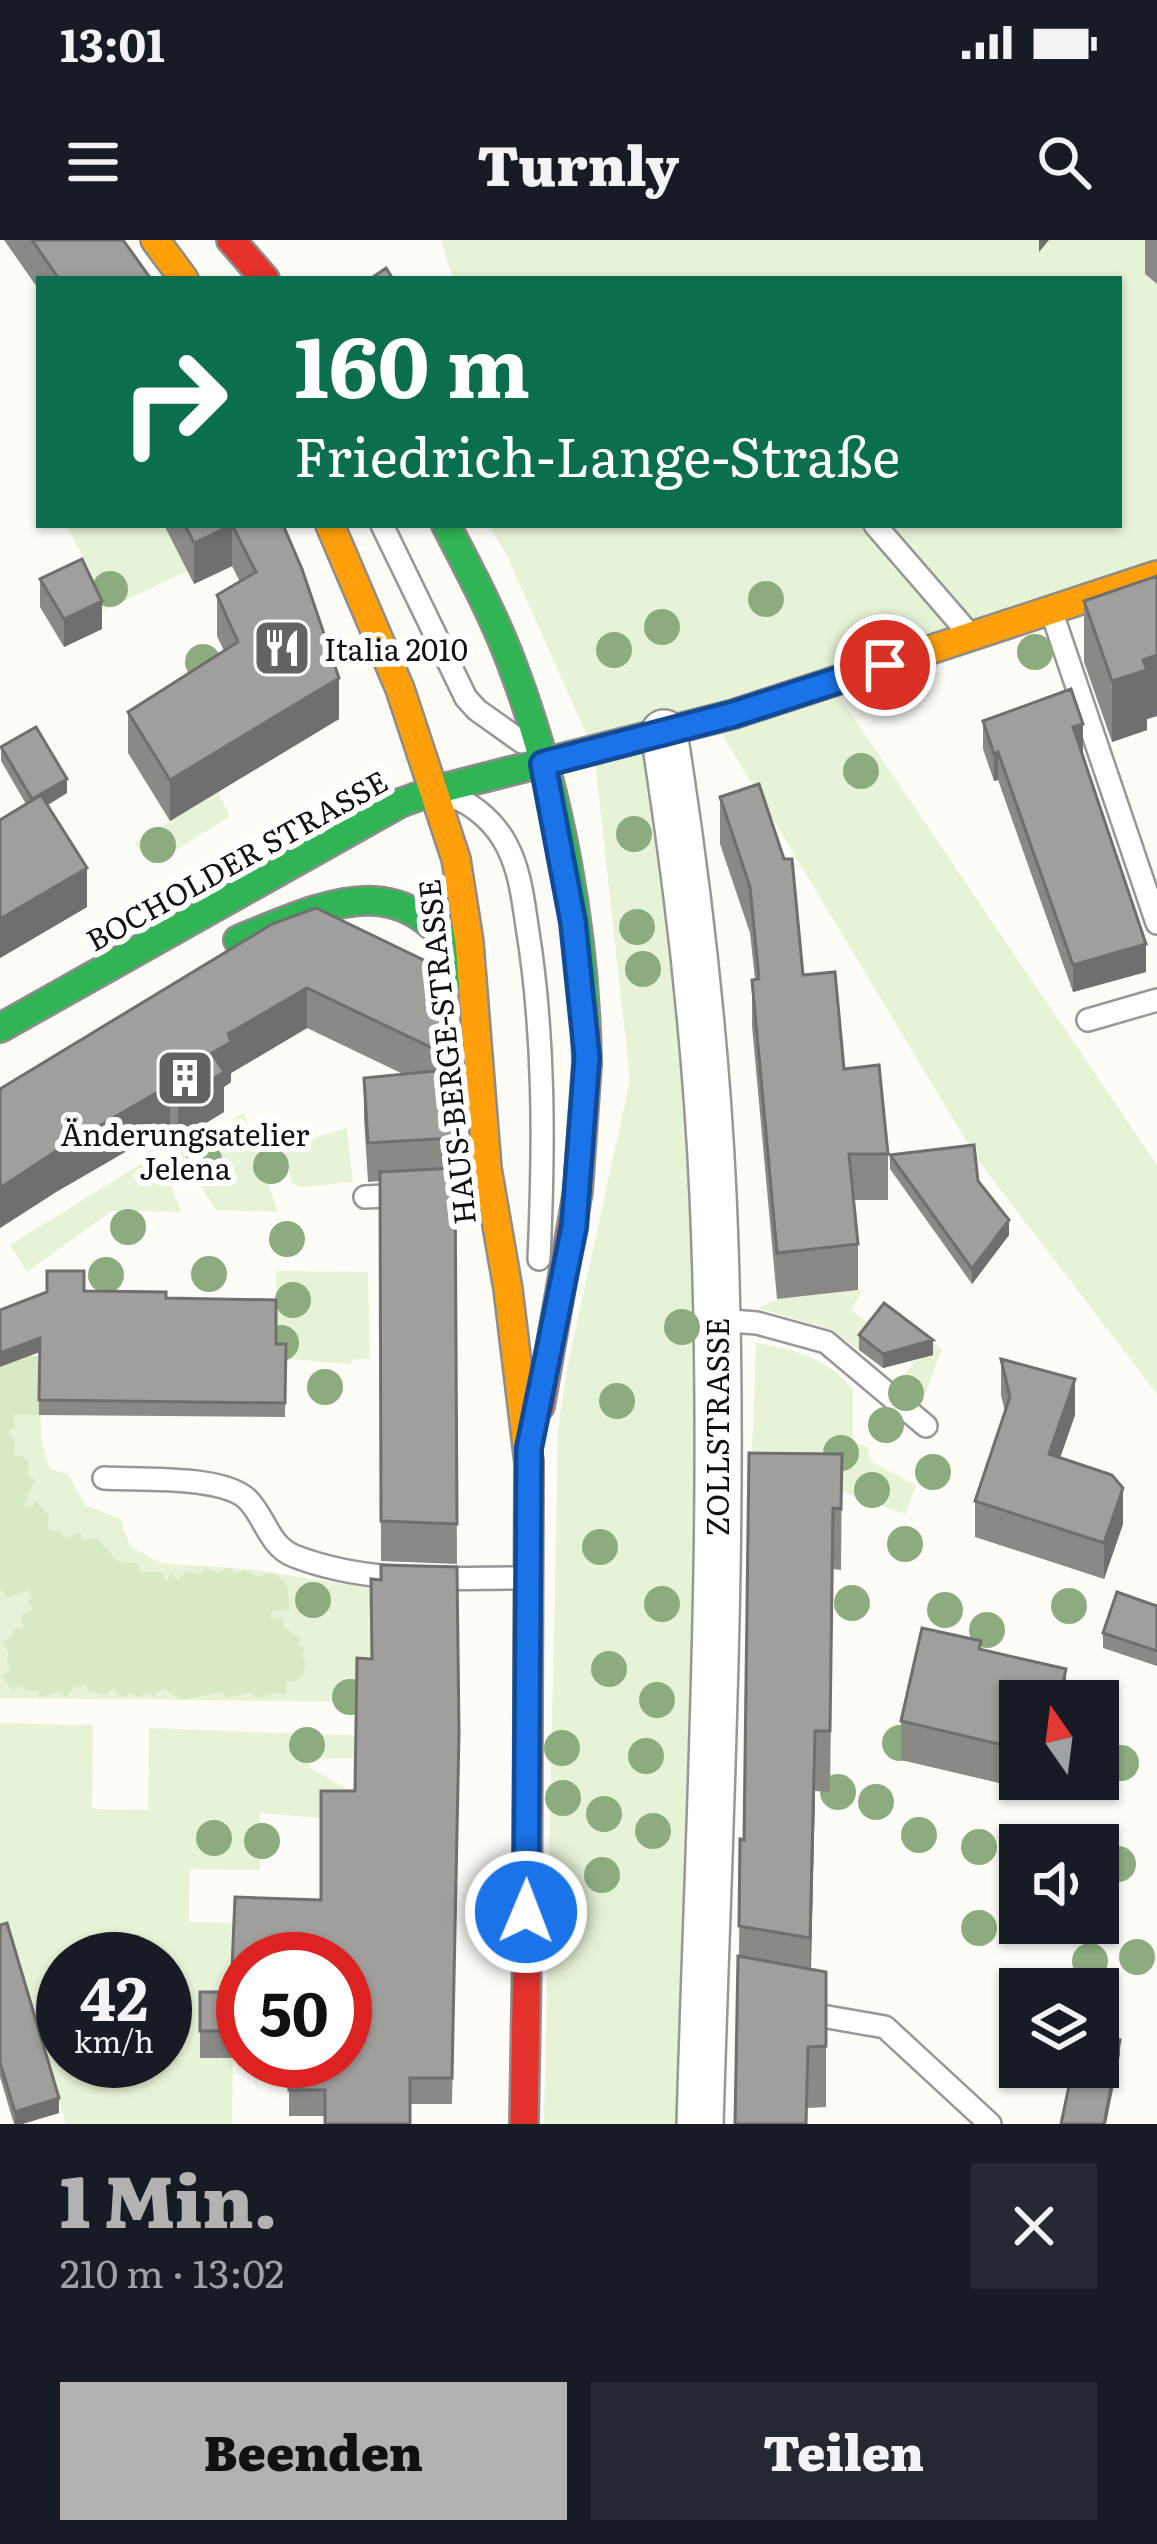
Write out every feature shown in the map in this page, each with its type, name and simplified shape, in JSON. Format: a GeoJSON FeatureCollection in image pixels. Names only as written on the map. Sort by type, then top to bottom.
{"type":"FeatureCollection","features":[{"type":"Feature","properties":{"kind":"main road"},"geometry":{"type":"LineString","coordinates":[[155,240],[182,276]]}},
{"type":"Feature","properties":{"kind":"main road"},"geometry":{"type":"LineString","coordinates":[[231,240],[261,276]]}},
{"type":"Feature","properties":{"kind":"main road","name":"HAUS-BERGE-STRASSE"},"geometry":{"type":"LineString","coordinates":[[331,528],[375,625],[436,790],[461,884],[472,988],[480,1191],[508,1289],[529,1448]]}},
{"type":"Feature","properties":{"kind":"main road","name":"HAUS-BERGE-STRASSE"},"geometry":{"type":"LineString","coordinates":[[447,528],[513,667],[543,764],[578,957],[586,1091],[574,1227],[529,1448],[524,2124]]}},
{"type":"Feature","properties":{"kind":"main road","name":"BOCHOLDER STRASSE"},"geometry":{"type":"LineString","coordinates":[[0,1028],[378,814],[436,790],[664,733],[1157,575]]}},
{"type":"Feature","properties":{"kind":"main road"},"geometry":{"type":"LineString","coordinates":[[216,948],[337,902],[369,899],[399,908],[438,931],[457,952],[472,988]]}},
{"type":"Feature","properties":{"kind":"main road","name":"BOCHOLDER STRASSE"},"geometry":{"type":"LineString","coordinates":[[69,990],[182,958]]}},
{"type":"Feature","properties":{"kind":"street","name":"ZOLLSTRASSE"},"geometry":{"type":"LineString","coordinates":[[664,733],[704,1068],[717,1320],[711,1786],[715,1998],[700,2124]]}},
{"type":"Feature","properties":{"kind":"lane"},"geometry":{"type":"LineString","coordinates":[[383,528],[471,705],[520,739],[543,764]]}},
{"type":"Feature","properties":{"kind":"lane"},"geometry":{"type":"LineString","coordinates":[[878,528],[972,636]]}},
{"type":"Feature","properties":{"kind":"lane"},"geometry":{"type":"LineString","coordinates":[[1051,610],[1157,922]]}},
{"type":"Feature","properties":{"kind":"lane"},"geometry":{"type":"LineString","coordinates":[[436,790],[477,811],[501,835],[519,876],[532,956],[543,1126],[529,1448]]}},
{"type":"Feature","properties":{"kind":"lane"},"geometry":{"type":"LineString","coordinates":[[1088,1021],[1157,1000]]}},
{"type":"Feature","properties":{"kind":"lane"},"geometry":{"type":"LineString","coordinates":[[365,1197],[428,1193]]}},
{"type":"Feature","properties":{"kind":"lane"},"geometry":{"type":"LineString","coordinates":[[717,1320],[757,1323],[826,1342],[926,1426]]}},
{"type":"Feature","properties":{"kind":"lane"},"geometry":{"type":"LineString","coordinates":[[104,1478],[232,1488],[253,1504],[273,1539],[290,1555],[374,1578],[530,1578]]}},
{"type":"Feature","properties":{"kind":"lane"},"geometry":{"type":"LineString","coordinates":[[771,2008],[884,2027],[990,2124]]}},
{"type":"Feature","properties":{"kind":"green space"},"geometry":{"type":"Polygon","coordinates":[[[441,240],[1157,240],[1157,574],[664,733],[732,1564],[723,2124],[544,2124],[558,1430],[567,1368],[630,1080],[594,751],[491,528],[1122,528],[1122,276],[452,276],[441,240]]]}},
{"type":"Feature","properties":{"kind":"green space"},"geometry":{"type":"Polygon","coordinates":[[[68,528],[167,528],[188,571],[95,614],[82,587],[95,579],[68,528]]]}},
{"type":"Feature","properties":{"kind":"green space"},"geometry":{"type":"Polygon","coordinates":[[[837,693],[1157,1165],[1157,1394],[977,1159],[714,721],[837,693]]]}},
{"type":"Feature","properties":{"kind":"green space"},"geometry":{"type":"Polygon","coordinates":[[[218,792],[230,816],[152,865],[134,843],[218,792]]]}},
{"type":"Feature","properties":{"kind":"green space"},"geometry":{"type":"Polygon","coordinates":[[[106,1067],[161,1158],[181,1212],[112,1211],[27,1272],[10,1245],[147,1160],[94,1075],[106,1067]]]}},
{"type":"Feature","properties":{"kind":"green space"},"geometry":{"type":"Polygon","coordinates":[[[148,1090],[188,1157],[237,1129],[233,1119],[244,1113],[278,1212],[216,1210],[140,1093],[148,1090]]]}},
{"type":"Feature","properties":{"kind":"green space"},"geometry":{"type":"Polygon","coordinates":[[[347,1128],[353,1182],[300,1187],[292,1183],[284,1147],[347,1128]]]}},
{"type":"Feature","properties":{"kind":"green space"},"geometry":{"type":"Polygon","coordinates":[[[276,1271],[368,1272],[370,1359],[352,1360],[351,1364],[276,1358],[276,1271]]]}},
{"type":"Feature","properties":{"kind":"green space"},"geometry":{"type":"Polygon","coordinates":[[[863,1290],[851,1310],[867,1322],[882,1304],[942,1349],[920,1409],[895,1389],[923,1348],[884,1318],[859,1350],[830,1329],[758,1308],[777,1299],[863,1290]]]}},
{"type":"Feature","properties":{"kind":"green space"},"geometry":{"type":"Polygon","coordinates":[[[756,1343],[810,1357],[833,1370],[853,1390],[853,1441],[867,1447],[871,1462],[916,1485],[906,1514],[814,1482],[751,1479],[756,1343]]]}},
{"type":"Feature","properties":{"kind":"green space"},"geometry":{"type":"Polygon","coordinates":[[[40,1356],[41,1440],[50,1469],[68,1474],[85,1505],[121,1519],[130,1546],[160,1563],[257,1570],[455,1602],[458,1608],[372,1606],[372,1702],[0,1698],[0,1367],[40,1356]]]}},
{"type":"Feature","properties":{"kind":"green space"},"geometry":{"type":"Polygon","coordinates":[[[40,1356],[39,1415],[12,1415],[16,1427],[7,1432],[15,1440],[14,1455],[25,1457],[28,1476],[35,1480],[24,1505],[32,1507],[36,1500],[49,1516],[47,1526],[61,1530],[64,1538],[80,1533],[84,1540],[97,1538],[117,1561],[137,1563],[141,1572],[161,1572],[167,1581],[170,1573],[178,1580],[185,1571],[200,1575],[205,1568],[218,1573],[229,1567],[235,1573],[246,1570],[256,1576],[274,1573],[287,1585],[290,1609],[273,1611],[269,1617],[283,1619],[283,1627],[301,1639],[298,1644],[306,1660],[304,1674],[287,1681],[286,1695],[227,1697],[219,1692],[182,1700],[162,1688],[154,1696],[131,1693],[122,1697],[113,1688],[106,1695],[90,1692],[84,1685],[65,1697],[59,1691],[39,1698],[38,1690],[22,1686],[13,1691],[1,1676],[11,1668],[2,1642],[14,1629],[24,1628],[21,1616],[34,1608],[27,1603],[32,1597],[28,1590],[8,1598],[0,1588],[0,1367],[40,1356]]]}},
{"type":"Feature","properties":{"kind":"green space"},"geometry":{"type":"Polygon","coordinates":[[[0,1723],[93,1725],[92,1809],[148,1810],[149,1728],[366,1736],[382,1758],[309,1759],[310,1768],[356,1794],[321,1818],[260,1813],[260,1870],[190,1869],[189,1922],[235,1923],[236,1932],[216,1932],[216,2042],[200,2057],[216,2057],[216,2088],[233,2088],[232,2124],[66,2124],[55,2088],[192,2088],[192,1932],[36,1932],[36,2027],[7,1934],[0,1935],[0,1723]]]}},
{"type":"Feature","properties":{"kind":"building"},"geometry":{"type":"Polygon","coordinates":[[[32,240],[123,240],[149,276],[57,276],[32,240]]]}},
{"type":"Feature","properties":{"kind":"building"},"geometry":{"type":"Polygon","coordinates":[[[186,528],[226,528],[194,543],[186,528]]]}},
{"type":"Feature","properties":{"kind":"building"},"geometry":{"type":"Polygon","coordinates":[[[234,528],[284,528],[339,678],[170,780],[128,712],[238,642],[217,595],[256,572],[234,528]]]}},
{"type":"Feature","properties":{"kind":"building"},"geometry":{"type":"Polygon","coordinates":[[[82,559],[102,601],[64,619],[40,579],[82,559]]]}},
{"type":"Feature","properties":{"kind":"building"},"geometry":{"type":"Polygon","coordinates":[[[1157,576],[1157,655],[1143,660],[1147,670],[1112,681],[1084,601],[1157,576]]]}},
{"type":"Feature","properties":{"kind":"building"},"geometry":{"type":"Polygon","coordinates":[[[1071,689],[1083,724],[1073,727],[1146,944],[1073,965],[983,721],[1071,689]]]}},
{"type":"Feature","properties":{"kind":"building"},"geometry":{"type":"Polygon","coordinates":[[[36,727],[67,779],[32,799],[1,747],[36,727]]]}},
{"type":"Feature","properties":{"kind":"building"},"geometry":{"type":"Polygon","coordinates":[[[759,784],[784,859],[792,859],[803,975],[835,972],[844,1069],[879,1065],[888,1154],[849,1154],[858,1244],[777,1253],[752,980],[759,979],[750,887],[720,797],[759,784]]]}},
{"type":"Feature","properties":{"kind":"building"},"geometry":{"type":"Polygon","coordinates":[[[41,795],[87,868],[0,919],[0,820],[41,795]]]}},
{"type":"Feature","properties":{"kind":"building"},"geometry":{"type":"Polygon","coordinates":[[[316,908],[438,967],[445,1054],[307,988],[228,1034],[231,1042],[212,1053],[224,1072],[178,1099],[170,1085],[0,1188],[0,1089],[272,924],[316,908]]]}},
{"type":"Feature","properties":{"kind":"building"},"geometry":{"type":"Polygon","coordinates":[[[446,1070],[452,1138],[368,1143],[364,1078],[446,1070]]]}},
{"type":"Feature","properties":{"kind":"building"},"geometry":{"type":"Polygon","coordinates":[[[974,1145],[978,1181],[1009,1220],[972,1269],[890,1155],[974,1145]]]}},
{"type":"Feature","properties":{"kind":"building"},"geometry":{"type":"Polygon","coordinates":[[[455,1168],[457,1524],[381,1521],[380,1172],[455,1168]]]}},
{"type":"Feature","properties":{"kind":"building"},"geometry":{"type":"Polygon","coordinates":[[[47,1271],[84,1271],[84,1291],[276,1300],[276,1344],[286,1344],[285,1403],[39,1400],[40,1338],[0,1353],[0,1310],[47,1292],[47,1271]]]}},
{"type":"Feature","properties":{"kind":"building"},"geometry":{"type":"Polygon","coordinates":[[[884,1303],[933,1340],[883,1354],[859,1335],[884,1303]]]}},
{"type":"Feature","properties":{"kind":"building"},"geometry":{"type":"Polygon","coordinates":[[[1001,1359],[1075,1379],[1049,1454],[1112,1475],[1123,1488],[1104,1543],[975,1501],[1010,1397],[1001,1359]]]}},
{"type":"Feature","properties":{"kind":"building"},"geometry":{"type":"Polygon","coordinates":[[[749,1453],[842,1454],[841,1509],[833,1508],[830,1731],[815,1731],[810,1938],[739,1926],[749,1453]]]}},
{"type":"Feature","properties":{"kind":"building"},"geometry":{"type":"Polygon","coordinates":[[[381,1565],[457,1567],[459,1733],[452,2078],[410,2078],[410,2124],[325,2124],[325,2090],[289,2088],[372,2088],[372,1932],[234,1932],[235,1897],[321,1900],[321,1791],[355,1791],[357,1658],[372,1659],[371,1579],[381,1580],[381,1565]]]}},
{"type":"Feature","properties":{"kind":"building"},"geometry":{"type":"Polygon","coordinates":[[[1117,1592],[1157,1606],[1157,1651],[1103,1633],[1117,1592]]]}},
{"type":"Feature","properties":{"kind":"building"},"geometry":{"type":"Polygon","coordinates":[[[922,1628],[981,1641],[979,1649],[1066,1669],[1064,1680],[999,1680],[999,1744],[901,1721],[922,1628]]]}},
{"type":"Feature","properties":{"kind":"building"},"geometry":{"type":"Polygon","coordinates":[[[7,1923],[36,2021],[36,2088],[56,2088],[59,2098],[15,2112],[0,2063],[0,1925],[7,1923]]]}},
{"type":"Feature","properties":{"kind":"building"},"geometry":{"type":"Polygon","coordinates":[[[738,1956],[826,1972],[826,2046],[808,2047],[806,2124],[735,2124],[738,1956]]]}},
{"type":"Feature","properties":{"kind":"building"},"geometry":{"type":"Polygon","coordinates":[[[200,1992],[216,1992],[216,2031],[200,2031],[200,1992]]]}},
{"type":"Feature","properties":{"kind":"building"},"geometry":{"type":"Polygon","coordinates":[[[1069,2088],[1111,2088],[1104,2124],[1061,2124],[1069,2088]]]}},
{"type":"Feature","properties":{"kind":"traffic: fast"},"geometry":{"type":"LineString","coordinates":[[448,528],[506,649],[557,812],[581,963],[587,1064]]}},
{"type":"Feature","properties":{"kind":"traffic: fast"},"geometry":{"type":"LineString","coordinates":[[0,1028],[400,803],[734,714],[884,665]]}},
{"type":"Feature","properties":{"kind":"traffic: fast"},"geometry":{"type":"LineString","coordinates":[[238,940],[339,904],[398,905],[424,919],[449,944],[471,983]]}},
{"type":"Feature","properties":{"kind":"traffic: fast"},"geometry":{"type":"LineString","coordinates":[[527,1952],[529,1463]]}},
{"type":"Feature","properties":{"kind":"traffic: slow"},"geometry":{"type":"LineString","coordinates":[[155,240],[182,276]]}},
{"type":"Feature","properties":{"kind":"traffic: slow"},"geometry":{"type":"LineString","coordinates":[[331,528],[400,689],[456,859],[469,942],[487,1168],[508,1289],[529,1463]]}},
{"type":"Feature","properties":{"kind":"traffic: slow"},"geometry":{"type":"LineString","coordinates":[[884,665],[1157,575]]}},
{"type":"Feature","properties":{"kind":"traffic: jam"},"geometry":{"type":"LineString","coordinates":[[231,240],[262,276]]}},
{"type":"Feature","properties":{"kind":"traffic: jam"},"geometry":{"type":"LineString","coordinates":[[540,1406],[578,1191],[587,1064]]}},
{"type":"Feature","properties":{"kind":"traffic: jam"},"geometry":{"type":"LineString","coordinates":[[524,2124],[527,1952]]}},
{"type":"Feature","properties":{"kind":"place","name":"Italia 2010"},"geometry":{"type":"Point","coordinates":[282,648]}},
{"type":"Feature","properties":{"kind":"place","name":"Änderungsatelier Jelena"},"geometry":{"type":"Point","coordinates":[185,1078]}},
{"type":"Feature","properties":{"kind":"route"},"geometry":{"type":"LineString","coordinates":[[526,1912],[529,1448],[574,1227],[587,1057],[573,922],[543,764],[734,714],[885,665]]}}]}
